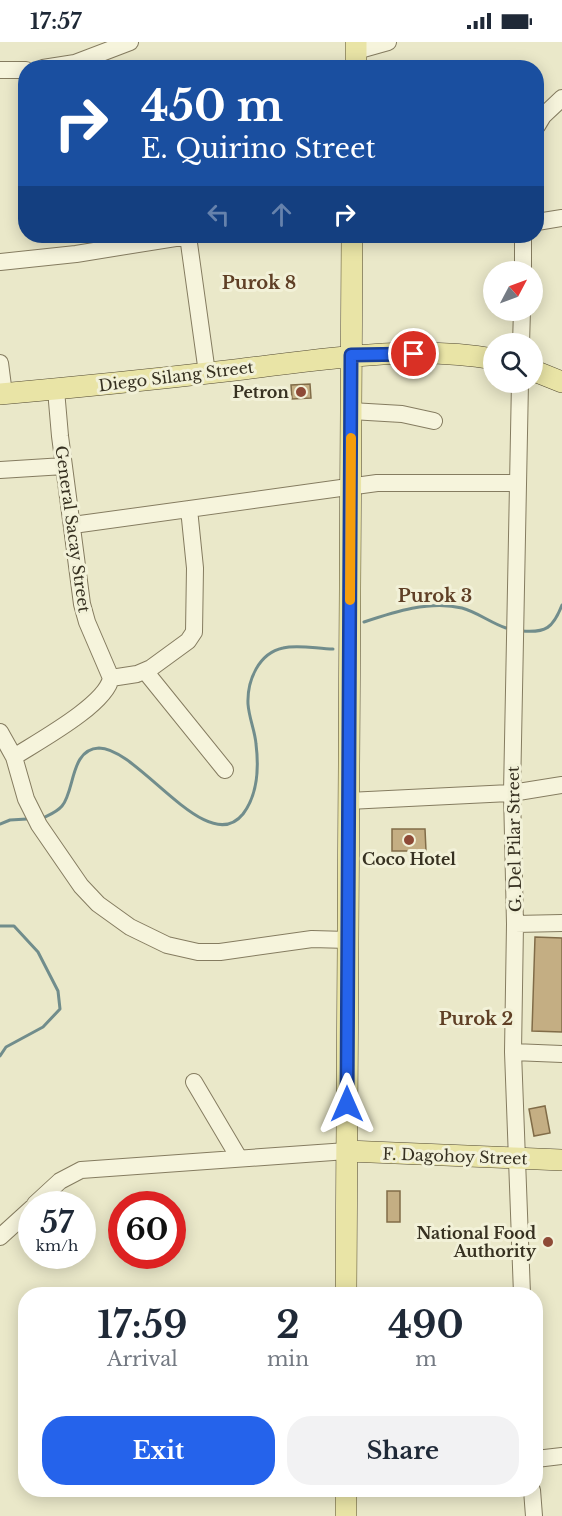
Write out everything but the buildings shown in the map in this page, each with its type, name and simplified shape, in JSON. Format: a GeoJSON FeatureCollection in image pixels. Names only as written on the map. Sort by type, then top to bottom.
{"type":"FeatureCollection","features":[{"type":"Feature","properties":{"kind":"main road"},"geometry":{"type":"LineString","coordinates":[[346,1287],[352,243]]}},
{"type":"Feature","properties":{"kind":"main road","name":"Diego Silang Street"},"geometry":{"type":"LineString","coordinates":[[2,394],[56,390],[351,355],[455,354],[483,358]]}},
{"type":"Feature","properties":{"kind":"main road"},"geometry":{"type":"LineString","coordinates":[[543,374],[562,382]]}},
{"type":"Feature","properties":{"kind":"main road","name":"F. Dagohoy Street"},"geometry":{"type":"LineString","coordinates":[[347,1151],[562,1160]]}},
{"type":"Feature","properties":{"kind":"main road"},"geometry":{"type":"LineString","coordinates":[[346,1497],[346,1516]]}},
{"type":"Feature","properties":{"kind":"street"},"geometry":{"type":"LineString","coordinates":[[84,60],[130,42]]}},
{"type":"Feature","properties":{"kind":"street"},"geometry":{"type":"LineString","coordinates":[[356,53],[388,42]]}},
{"type":"Feature","properties":{"kind":"street"},"geometry":{"type":"LineString","coordinates":[[104,53],[108,60]]}},
{"type":"Feature","properties":{"kind":"street"},"geometry":{"type":"LineString","coordinates":[[0,70],[18,70]]}},
{"type":"Feature","properties":{"kind":"street"},"geometry":{"type":"LineString","coordinates":[[544,115],[562,98]]}},
{"type":"Feature","properties":{"kind":"street"},"geometry":{"type":"LineString","coordinates":[[544,221],[562,218]]}},
{"type":"Feature","properties":{"kind":"street"},"geometry":{"type":"LineString","coordinates":[[0,262],[76,254],[144,243]]}},
{"type":"Feature","properties":{"kind":"street"},"geometry":{"type":"LineString","coordinates":[[189,243],[207,373]]}},
{"type":"Feature","properties":{"kind":"street"},"geometry":{"type":"LineString","coordinates":[[523,243],[523,261]]}},
{"type":"Feature","properties":{"kind":"street"},"geometry":{"type":"LineString","coordinates":[[0,363],[2,394]]}},
{"type":"Feature","properties":{"kind":"street","name":"General Sacay Street"},"geometry":{"type":"LineString","coordinates":[[56,390],[82,604],[87,622],[111,678]]}},
{"type":"Feature","properties":{"kind":"street","name":"G. Del Pilar Street"},"geometry":{"type":"LineString","coordinates":[[520,393],[512,793],[515,924],[513,1052],[522,1287]]}},
{"type":"Feature","properties":{"kind":"street"},"geometry":{"type":"LineString","coordinates":[[351,411],[402,414],[434,421]]}},
{"type":"Feature","properties":{"kind":"street"},"geometry":{"type":"LineString","coordinates":[[0,470],[64,466]]}},
{"type":"Feature","properties":{"kind":"street"},"geometry":{"type":"LineString","coordinates":[[72,525],[398,482],[517,483]]}},
{"type":"Feature","properties":{"kind":"street"},"geometry":{"type":"LineString","coordinates":[[14,757],[63,726],[97,700],[106,691],[111,678],[145,671],[188,641],[194,632],[195,568],[189,509]]}},
{"type":"Feature","properties":{"kind":"street"},"geometry":{"type":"LineString","coordinates":[[145,671],[225,770]]}},
{"type":"Feature","properties":{"kind":"street"},"geometry":{"type":"LineString","coordinates":[[0,732],[14,757],[31,810],[70,871],[98,904],[130,927],[167,945],[198,952],[219,952],[312,939],[348,940]]}},
{"type":"Feature","properties":{"kind":"street"},"geometry":{"type":"LineString","coordinates":[[348,801],[512,793],[562,785]]}},
{"type":"Feature","properties":{"kind":"street"},"geometry":{"type":"LineString","coordinates":[[515,924],[562,923]]}},
{"type":"Feature","properties":{"kind":"street"},"geometry":{"type":"LineString","coordinates":[[513,1052],[562,1054]]}},
{"type":"Feature","properties":{"kind":"street"},"geometry":{"type":"LineString","coordinates":[[194,1082],[239,1158]]}},
{"type":"Feature","properties":{"kind":"street"},"geometry":{"type":"LineString","coordinates":[[49,1191],[60,1181],[81,1170],[347,1151]]}},
{"type":"Feature","properties":{"kind":"street"},"geometry":{"type":"LineString","coordinates":[[0,1237],[18,1221]]}},
{"type":"Feature","properties":{"kind":"street"},"geometry":{"type":"LineString","coordinates":[[543,1458],[562,1456]]}},
{"type":"Feature","properties":{"kind":"street"},"geometry":{"type":"LineString","coordinates":[[533,1497],[534,1516]]}},
{"type":"Feature","properties":{"kind":"waterway"},"geometry":{"type":"LineString","coordinates":[[364,622],[412,608],[437,605],[462,608],[506,628]]}},
{"type":"Feature","properties":{"kind":"waterway"},"geometry":{"type":"LineString","coordinates":[[522,631],[537,631],[548,627],[562,605]]}},
{"type":"Feature","properties":{"kind":"waterway"},"geometry":{"type":"LineString","coordinates":[[43,818],[62,806],[74,772],[83,755],[99,748],[115,753],[133,765],[192,813],[211,823],[228,824],[243,814],[252,798],[256,780],[256,744],[248,704],[252,677],[256,669],[267,655],[283,648],[333,649]]}},
{"type":"Feature","properties":{"kind":"waterway"},"geometry":{"type":"LineString","coordinates":[[0,824],[10,820],[27,819]]}},
{"type":"Feature","properties":{"kind":"waterway"},"geometry":{"type":"LineString","coordinates":[[0,926],[14,926],[38,952],[58,991],[60,1009],[43,1027],[6,1047],[0,1056]]}},
{"type":"Feature","properties":{"kind":"slow traffic"},"geometry":{"type":"LineString","coordinates":[[350,600],[351,438]]}},
{"type":"Feature","properties":{"kind":"place","name":"Petron"},"geometry":{"type":"Point","coordinates":[301,392]}},
{"type":"Feature","properties":{"kind":"place","name":"Coco Hotel"},"geometry":{"type":"Point","coordinates":[409,840]}},
{"type":"Feature","properties":{"kind":"place","name":"National Food Authority"},"geometry":{"type":"Point","coordinates":[548,1242]}},
{"type":"Feature","properties":{"kind":"district","name":"Purok 8"},"geometry":{"type":"Point","coordinates":[259,283]}},
{"type":"Feature","properties":{"kind":"district","name":"Purok 3"},"geometry":{"type":"Point","coordinates":[435,596]}},
{"type":"Feature","properties":{"kind":"district","name":"Purok 2"},"geometry":{"type":"Point","coordinates":[476,1019]}},
{"type":"Feature","properties":{"kind":"route"},"geometry":{"type":"LineString","coordinates":[[347,1104],[351,355],[414,354]]}}]}
